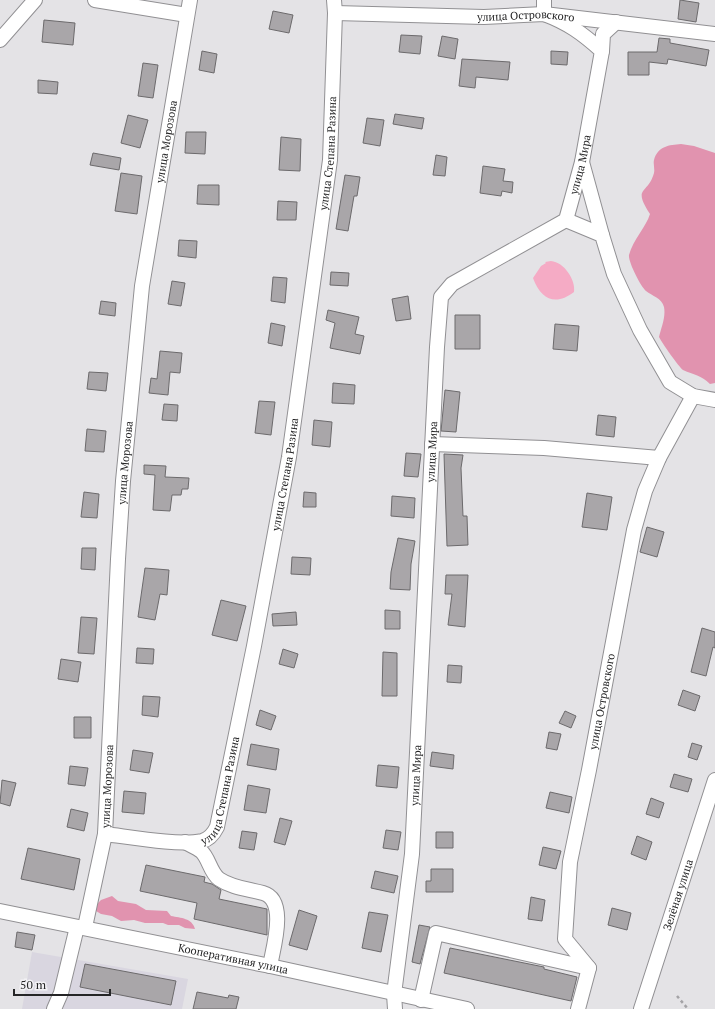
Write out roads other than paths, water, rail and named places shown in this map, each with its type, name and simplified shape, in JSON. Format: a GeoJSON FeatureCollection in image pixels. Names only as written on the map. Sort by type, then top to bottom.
{"type":"FeatureCollection","features":[{"type":"Feature","properties":{"kind":"street"},"geometry":{"type":"LineString","coordinates":[[0,40],[35,0]]}},
{"type":"Feature","properties":{"kind":"street"},"geometry":{"type":"LineString","coordinates":[[95,0],[187,15]]}},
{"type":"Feature","properties":{"kind":"street","name":"улица Морозова"},"geometry":{"type":"LineString","coordinates":[[54,1009],[61,993],[81,927],[105,834],[118,552],[142,286],[190,0]]}},
{"type":"Feature","properties":{"kind":"street","name":"улица Островского"},"geometry":{"type":"LineString","coordinates":[[334,7],[484,18],[544,7],[616,22],[715,34]]}},
{"type":"Feature","properties":{"kind":"street","name":"улица Степана Разина"},"geometry":{"type":"LineString","coordinates":[[105,834],[185,842],[203,841],[214,834],[217,827],[254,646],[289,457],[330,160],[334,7]]}},
{"type":"Feature","properties":{"kind":"street"},"geometry":{"type":"LineString","coordinates":[[544,7],[581,32],[602,51]]}},
{"type":"Feature","properties":{"kind":"street","name":"улица Мира"},"geometry":{"type":"LineString","coordinates":[[395,1009],[394,994],[412,854],[432,444],[441,297],[452,284],[463,277],[566,220],[582,162],[602,51],[603,34],[616,22]]}},
{"type":"Feature","properties":{"kind":"street"},"geometry":{"type":"LineString","coordinates":[[582,162],[614,274],[640,330],[670,382],[693,396],[715,400]]}},
{"type":"Feature","properties":{"kind":"street"},"geometry":{"type":"LineString","coordinates":[[566,220],[602,235]]}},
{"type":"Feature","properties":{"kind":"street","name":"улица Островского"},"geometry":{"type":"LineString","coordinates":[[589,968],[565,939],[570,862],[590,770],[634,530],[645,490],[659,458],[693,396]]}},
{"type":"Feature","properties":{"kind":"street"},"geometry":{"type":"LineString","coordinates":[[432,444],[544,448],[659,458]]}},
{"type":"Feature","properties":{"kind":"street","name":"Зелёная улица"},"geometry":{"type":"LineString","coordinates":[[641,1009],[715,780]]}},
{"type":"Feature","properties":{"kind":"street"},"geometry":{"type":"LineString","coordinates":[[185,842],[202,852],[210,868],[219,879],[234,887],[265,894],[272,901],[278,910],[270,966]]}},
{"type":"Feature","properties":{"kind":"street","name":"Кооперативная улица"},"geometry":{"type":"LineString","coordinates":[[0,911],[270,966],[467,1009]]}},
{"type":"Feature","properties":{"kind":"street"},"geometry":{"type":"LineString","coordinates":[[421,1000],[436,933],[589,968],[578,1009]]}}]}
